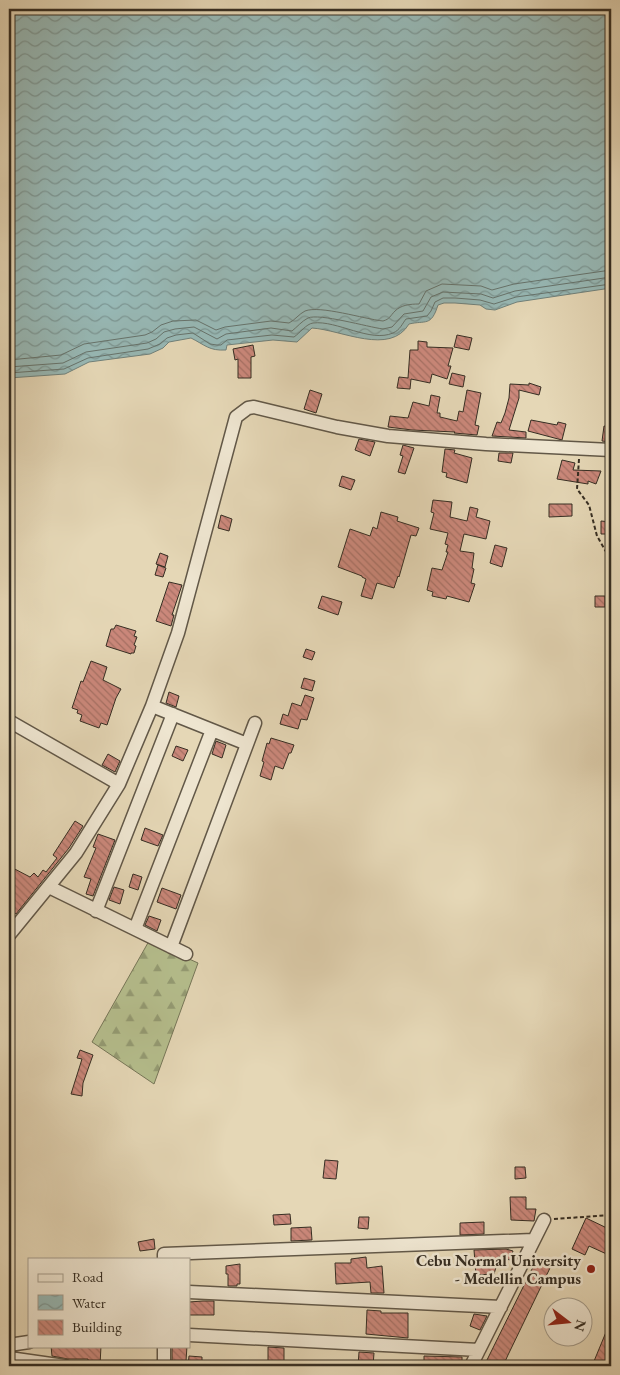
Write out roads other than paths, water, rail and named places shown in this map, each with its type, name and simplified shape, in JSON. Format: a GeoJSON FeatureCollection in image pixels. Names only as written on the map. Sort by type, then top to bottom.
{"type":"FeatureCollection","features":[{"type":"Feature","properties":{"kind":"street"},"geometry":{"type":"LineString","coordinates":[[9,935],[76,853],[119,784],[152,706],[178,633],[236,417],[248,408],[254,407],[337,427],[388,436],[580,450],[611,450]]}},
{"type":"Feature","properties":{"kind":"street"},"geometry":{"type":"LineString","coordinates":[[152,706],[247,744]]}},
{"type":"Feature","properties":{"kind":"street"},"geometry":{"type":"LineString","coordinates":[[96,911],[173,714]]}},
{"type":"Feature","properties":{"kind":"street"},"geometry":{"type":"LineString","coordinates":[[9,721],[119,784]]}},
{"type":"Feature","properties":{"kind":"street"},"geometry":{"type":"LineString","coordinates":[[172,947],[255,723]]}},
{"type":"Feature","properties":{"kind":"street"},"geometry":{"type":"LineString","coordinates":[[135,930],[212,730]]}},
{"type":"Feature","properties":{"kind":"street"},"geometry":{"type":"LineString","coordinates":[[49,887],[186,954]]}},
{"type":"Feature","properties":{"kind":"street"},"geometry":{"type":"LineString","coordinates":[[472,1366],[544,1220]]}},
{"type":"Feature","properties":{"kind":"street"},"geometry":{"type":"LineString","coordinates":[[164,1258],[164,1254],[533,1240]]}},
{"type":"Feature","properties":{"kind":"street"},"geometry":{"type":"LineString","coordinates":[[190,1292],[501,1307]]}},
{"type":"Feature","properties":{"kind":"street"},"geometry":{"type":"LineString","coordinates":[[190,1335],[479,1350]]}},
{"type":"Feature","properties":{"kind":"street"},"geometry":{"type":"LineString","coordinates":[[9,1345],[28,1342]]}},
{"type":"Feature","properties":{"kind":"street"},"geometry":{"type":"LineString","coordinates":[[164,1348],[164,1366]]}},
{"type":"Feature","properties":{"kind":"street"},"geometry":{"type":"LineString","coordinates":[[9,1358],[65,1366]]}},
{"type":"Feature","properties":{"kind":"water"},"geometry":{"type":"Polygon","coordinates":[[[9,9],[611,9],[611,288],[517,302],[495,310],[486,309],[480,305],[444,303],[438,305],[430,320],[409,324],[401,333],[390,338],[378,340],[312,328],[297,342],[273,340],[227,345],[226,350],[215,350],[191,338],[169,342],[163,348],[150,354],[89,362],[65,374],[9,378],[9,9]]]}},
{"type":"Feature","properties":{"kind":"place","name":"Cebu Normal University - Medellin Campus"},"geometry":{"type":"Point","coordinates":[591,1269]}}]}
